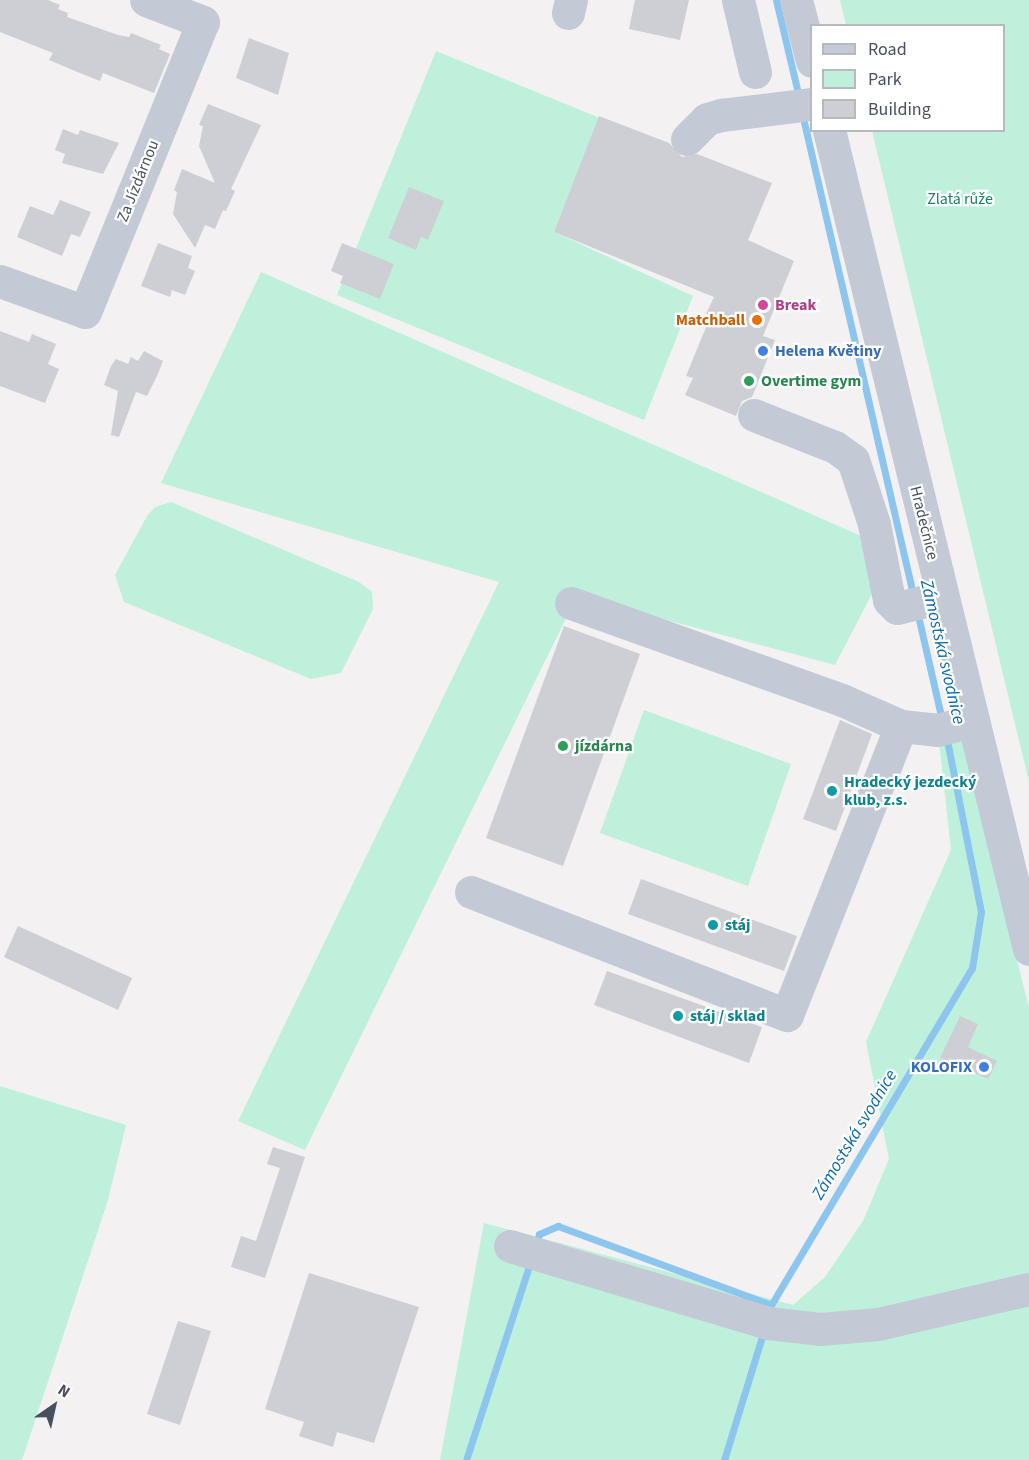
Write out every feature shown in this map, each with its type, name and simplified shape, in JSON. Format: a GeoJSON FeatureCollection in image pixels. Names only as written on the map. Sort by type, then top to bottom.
{"type":"FeatureCollection","features":[{"type":"Feature","properties":{"kind":"street","name":"Za Jízdárnou"},"geometry":{"type":"LineString","coordinates":[[0,281],[85,312],[203,22],[146,0]]}},
{"type":"Feature","properties":{"kind":"street"},"geometry":{"type":"LineString","coordinates":[[738,0],[755,72]]}},
{"type":"Feature","properties":{"kind":"street"},"geometry":{"type":"LineString","coordinates":[[796,0],[810,53]]}},
{"type":"Feature","properties":{"kind":"street"},"geometry":{"type":"LineString","coordinates":[[687,140],[707,119],[721,115],[810,104]]}},
{"type":"Feature","properties":{"kind":"street","name":"Hradečnice"},"geometry":{"type":"LineString","coordinates":[[829,132],[1029,949]]}},
{"type":"Feature","properties":{"kind":"street"},"geometry":{"type":"LineString","coordinates":[[754,415],[835,447],[853,460],[874,524],[889,600],[897,608],[909,607],[942,597]]}},
{"type":"Feature","properties":{"kind":"street"},"geometry":{"type":"LineString","coordinates":[[571,603],[842,700],[901,726],[937,730],[973,721]]}},
{"type":"Feature","properties":{"kind":"street"},"geometry":{"type":"LineString","coordinates":[[471,892],[787,1016],[901,726]]}},
{"type":"Feature","properties":{"kind":"street"},"geometry":{"type":"LineString","coordinates":[[510,1246],[768,1323],[820,1329],[878,1324],[1029,1289]]}},
{"type":"Feature","properties":{"kind":"green space","name":"Zlatá růže"},"geometry":{"type":"Polygon","coordinates":[[[840,0],[1029,0],[1029,782],[872,132],[1005,132],[1005,24],[846,24],[840,0]]]}},
{"type":"Feature","properties":{"kind":"green space"},"geometry":{"type":"Polygon","coordinates":[[[436,51],[600,118],[554,232],[693,296],[644,420],[337,295],[436,51]]]}},
{"type":"Feature","properties":{"kind":"green space"},"geometry":{"type":"Polygon","coordinates":[[[261,272],[868,539],[876,586],[835,665],[577,596],[305,1150],[238,1121],[499,582],[161,483],[261,272]]]}},
{"type":"Feature","properties":{"kind":"green space"},"geometry":{"type":"Polygon","coordinates":[[[171,502],[359,582],[372,592],[373,609],[341,673],[311,679],[124,602],[115,575],[147,516],[155,507],[171,502]]]}},
{"type":"Feature","properties":{"kind":"green space"},"geometry":{"type":"Polygon","coordinates":[[[644,710],[791,764],[748,886],[600,833],[644,710]]]}},
{"type":"Feature","properties":{"kind":"green space"},"geometry":{"type":"Polygon","coordinates":[[[962,737],[1029,1008],[1029,1460],[440,1460],[484,1223],[793,1305],[825,1277],[863,1221],[889,1159],[866,1042],[951,850],[939,741],[962,737]]]}},
{"type":"Feature","properties":{"kind":"green space"},"geometry":{"type":"Polygon","coordinates":[[[0,1086],[126,1125],[108,1200],[22,1460],[0,1460],[0,1086]]]}},
{"type":"Feature","properties":{"kind":"building"},"geometry":{"type":"Polygon","coordinates":[[[0,0],[48,0],[60,5],[58,9],[68,13],[67,17],[118,35],[129,37],[131,33],[161,45],[159,49],[170,54],[154,93],[103,73],[100,81],[49,60],[53,53],[0,32],[0,0]]]}},
{"type":"Feature","properties":{"kind":"building"},"geometry":{"type":"Polygon","coordinates":[[[635,0],[689,0],[680,40],[629,29],[635,0]]]}},
{"type":"Feature","properties":{"kind":"building"},"geometry":{"type":"Polygon","coordinates":[[[249,38],[289,53],[278,95],[236,78],[249,38]]]}},
{"type":"Feature","properties":{"kind":"building"},"geometry":{"type":"Polygon","coordinates":[[[208,104],[261,125],[231,189],[235,191],[226,211],[223,210],[215,229],[205,225],[195,248],[173,214],[177,192],[174,190],[182,169],[215,183],[199,146],[203,126],[199,125],[208,104]]]}},
{"type":"Feature","properties":{"kind":"building"},"geometry":{"type":"Polygon","coordinates":[[[599,116],[669,143],[682,157],[697,154],[772,183],[748,240],[794,261],[763,336],[775,340],[752,397],[742,401],[736,416],[685,395],[693,378],[686,376],[711,315],[706,314],[714,297],[554,232],[599,116]]]}},
{"type":"Feature","properties":{"kind":"building"},"geometry":{"type":"Polygon","coordinates":[[[63,129],[78,135],[80,130],[119,143],[103,174],[62,163],[65,154],[55,150],[63,129]]]}},
{"type":"Feature","properties":{"kind":"building"},"geometry":{"type":"Polygon","coordinates":[[[409,187],[444,201],[428,240],[421,237],[416,250],[388,238],[409,187]]]}},
{"type":"Feature","properties":{"kind":"building"},"geometry":{"type":"Polygon","coordinates":[[[60,200],[91,212],[80,237],[71,234],[62,256],[17,237],[30,206],[53,215],[60,200]]]}},
{"type":"Feature","properties":{"kind":"building"},"geometry":{"type":"Polygon","coordinates":[[[158,243],[192,256],[188,268],[195,271],[185,295],[172,290],[170,297],[141,286],[158,243]]]}},
{"type":"Feature","properties":{"kind":"building"},"geometry":{"type":"Polygon","coordinates":[[[342,243],[394,264],[380,299],[340,283],[343,276],[331,271],[342,243]]]}},
{"type":"Feature","properties":{"kind":"building"},"geometry":{"type":"Polygon","coordinates":[[[0,331],[29,342],[32,334],[56,344],[48,364],[59,369],[45,403],[0,386],[0,331]]]}},
{"type":"Feature","properties":{"kind":"building"},"geometry":{"type":"Polygon","coordinates":[[[144,351],[163,361],[147,396],[136,392],[119,437],[111,435],[118,391],[104,385],[111,366],[116,359],[128,364],[131,357],[138,361],[144,351]]]}},
{"type":"Feature","properties":{"kind":"building","name":"jízdárna"},"geometry":{"type":"Polygon","coordinates":[[[564,626],[640,654],[563,866],[486,838],[564,626]]]}},
{"type":"Feature","properties":{"kind":"building","name":"Hradecký jezdecký klub, z.s."},"geometry":{"type":"Polygon","coordinates":[[[840,720],[872,734],[836,831],[803,819],[840,720]]]}},
{"type":"Feature","properties":{"kind":"building","name":"stáj"},"geometry":{"type":"Polygon","coordinates":[[[641,879],[797,936],[784,971],[628,914],[641,879]]]}},
{"type":"Feature","properties":{"kind":"building"},"geometry":{"type":"Polygon","coordinates":[[[18,926],[132,978],[118,1010],[4,957],[18,926]]]}},
{"type":"Feature","properties":{"kind":"building","name":"stáj / sklad"},"geometry":{"type":"Polygon","coordinates":[[[607,971],[762,1027],[749,1063],[594,1005],[607,971]]]}},
{"type":"Feature","properties":{"kind":"building"},"geometry":{"type":"Polygon","coordinates":[[[960,1016],[978,1024],[968,1047],[997,1061],[988,1079],[940,1058],[960,1016]]]}},
{"type":"Feature","properties":{"kind":"building"},"geometry":{"type":"Polygon","coordinates":[[[273,1147],[305,1157],[265,1278],[231,1267],[241,1236],[256,1241],[280,1168],[267,1164],[273,1147]]]}},
{"type":"Feature","properties":{"kind":"building"},"geometry":{"type":"Polygon","coordinates":[[[309,1273],[419,1307],[374,1443],[337,1432],[333,1447],[299,1436],[304,1422],[265,1409],[309,1273]]]}},
{"type":"Feature","properties":{"kind":"building"},"geometry":{"type":"Polygon","coordinates":[[[178,1321],[211,1331],[180,1425],[147,1414],[178,1321]]]}},
{"type":"Feature","properties":{"kind":"waterway","name":"Zámostská svodnice"},"geometry":{"type":"LineString","coordinates":[[776,0],[797,89]]}},
{"type":"Feature","properties":{"kind":"waterway","name":"Zámostská svodnice"},"geometry":{"type":"LineString","coordinates":[[804,122],[913,594]]}},
{"type":"Feature","properties":{"kind":"waterway","name":"Zámostská svodnice"},"geometry":{"type":"LineString","coordinates":[[917,611],[942,720]]}},
{"type":"Feature","properties":{"kind":"waterway","name":"Zámostská svodnice"},"geometry":{"type":"LineString","coordinates":[[536,1244],[539,1234],[558,1226],[771,1305],[972,968],[981,912],[946,736]]}},
{"type":"Feature","properties":{"kind":"waterway","name":"Zámostská svodnice"},"geometry":{"type":"LineString","coordinates":[[466,1460],[531,1260]]}},
{"type":"Feature","properties":{"kind":"waterway"},"geometry":{"type":"LineString","coordinates":[[724,1460],[764,1330]]}},
{"type":"Feature","properties":{"kind":"place","name":"Break"},"geometry":{"type":"Point","coordinates":[763,305]}},
{"type":"Feature","properties":{"kind":"place","name":"Matchball"},"geometry":{"type":"Point","coordinates":[757,320]}},
{"type":"Feature","properties":{"kind":"place","name":"Helena Květiny"},"geometry":{"type":"Point","coordinates":[763,351]}},
{"type":"Feature","properties":{"kind":"place","name":"Overtime gym"},"geometry":{"type":"Point","coordinates":[749,381]}},
{"type":"Feature","properties":{"kind":"place","name":"jízdárna"},"geometry":{"type":"Point","coordinates":[563,746]}},
{"type":"Feature","properties":{"kind":"place","name":"Hradecký jezdecký klub, z.s."},"geometry":{"type":"Point","coordinates":[832,791]}},
{"type":"Feature","properties":{"kind":"place","name":"stáj"},"geometry":{"type":"Point","coordinates":[713,925]}},
{"type":"Feature","properties":{"kind":"place","name":"stáj / sklad"},"geometry":{"type":"Point","coordinates":[678,1016]}},
{"type":"Feature","properties":{"kind":"place","name":"KOLOFIX"},"geometry":{"type":"Point","coordinates":[984,1067]}}]}
